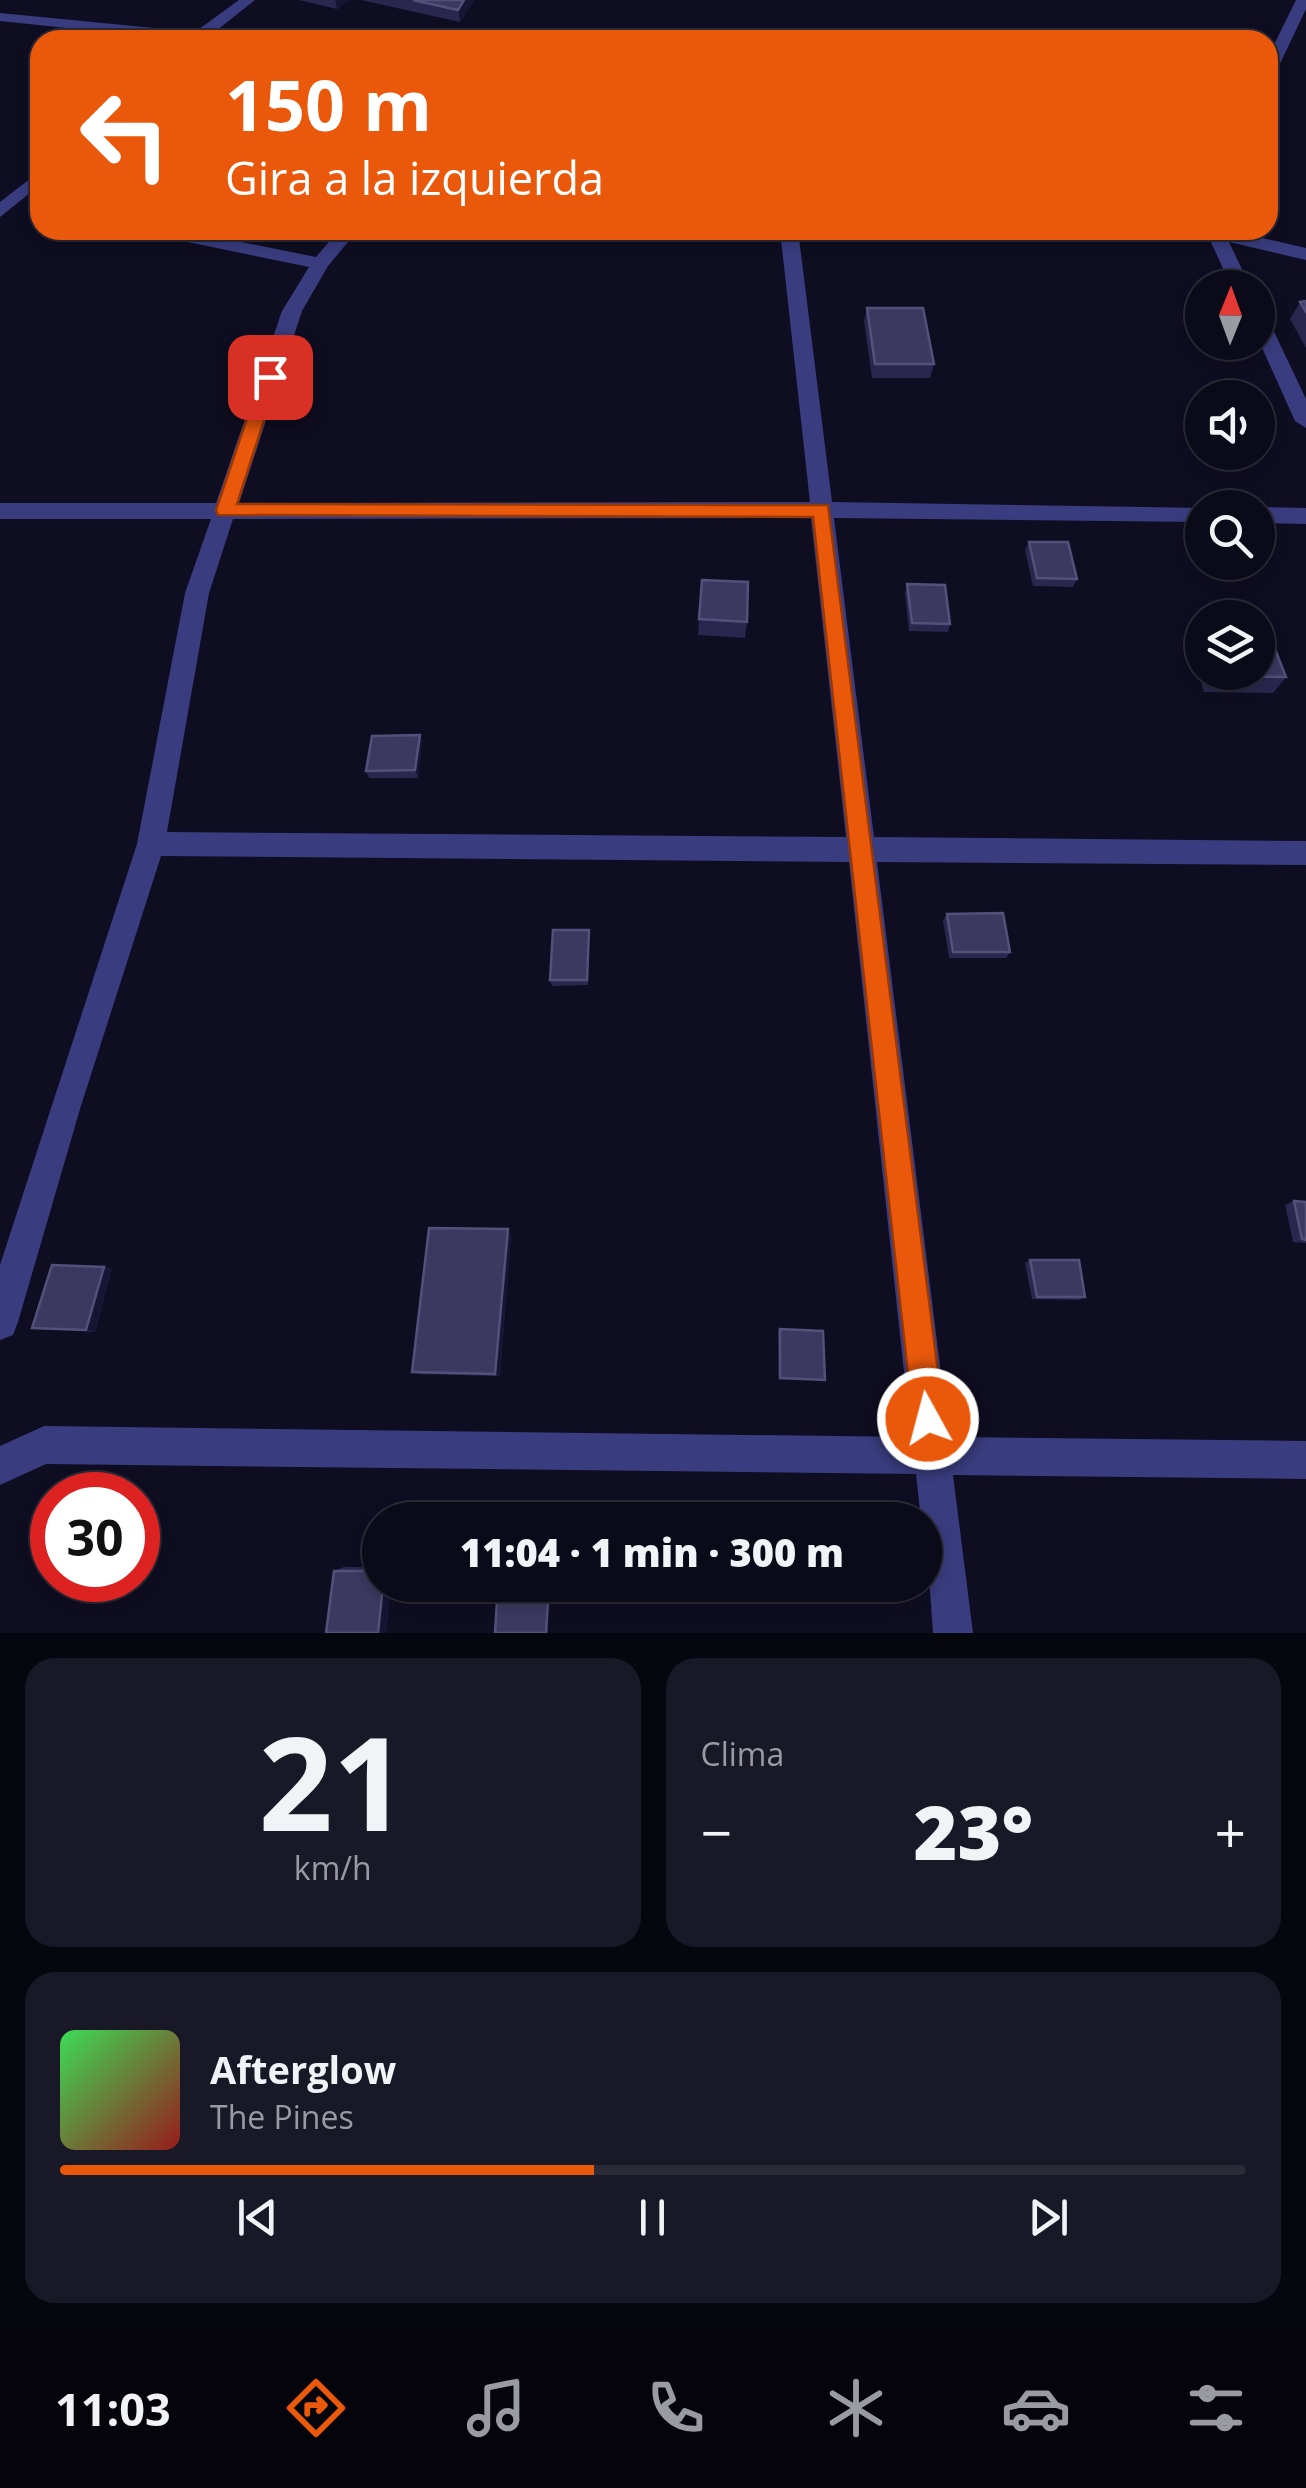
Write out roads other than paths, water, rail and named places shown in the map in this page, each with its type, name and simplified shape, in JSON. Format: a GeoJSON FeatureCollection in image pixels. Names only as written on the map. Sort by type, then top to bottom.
{"type":"FeatureCollection","features":[{"type":"Feature","properties":{"kind":"street"},"geometry":{"type":"LineString","coordinates":[[207,30],[248,0]]}},
{"type":"Feature","properties":{"kind":"street"},"geometry":{"type":"LineString","coordinates":[[1278,51],[1303,0]]}},
{"type":"Feature","properties":{"kind":"street"},"geometry":{"type":"LineString","coordinates":[[0,17],[121,30]]}},
{"type":"Feature","properties":{"kind":"street"},"geometry":{"type":"LineString","coordinates":[[4,204],[30,184]]}},
{"type":"Feature","properties":{"kind":"street"},"geometry":{"type":"LineString","coordinates":[[4,204],[30,206]]}},
{"type":"Feature","properties":{"kind":"street"},"geometry":{"type":"LineString","coordinates":[[203,240],[320,264]]}},
{"type":"Feature","properties":{"kind":"street"},"geometry":{"type":"LineString","coordinates":[[0,1322],[64,1109],[151,844],[197,593],[292,310],[320,264],[340,240]]}},
{"type":"Feature","properties":{"kind":"street"},"geometry":{"type":"LineString","coordinates":[[790,240],[954,1633]]}},
{"type":"Feature","properties":{"kind":"street"},"geometry":{"type":"LineString","coordinates":[[1221,240],[1234,270]]}},
{"type":"Feature","properties":{"kind":"street"},"geometry":{"type":"LineString","coordinates":[[1247,240],[1306,254]]}},
{"type":"Feature","properties":{"kind":"street"},"geometry":{"type":"LineString","coordinates":[[1275,355],[1306,421]]}},
{"type":"Feature","properties":{"kind":"street"},"geometry":{"type":"LineString","coordinates":[[0,511],[1185,514]]}},
{"type":"Feature","properties":{"kind":"street"},"geometry":{"type":"LineString","coordinates":[[1275,515],[1306,516]]}},
{"type":"Feature","properties":{"kind":"street"},"geometry":{"type":"LineString","coordinates":[[151,844],[1306,853]]}},
{"type":"Feature","properties":{"kind":"street"},"geometry":{"type":"LineString","coordinates":[[0,1466],[44,1446],[1306,1460]]}}]}
